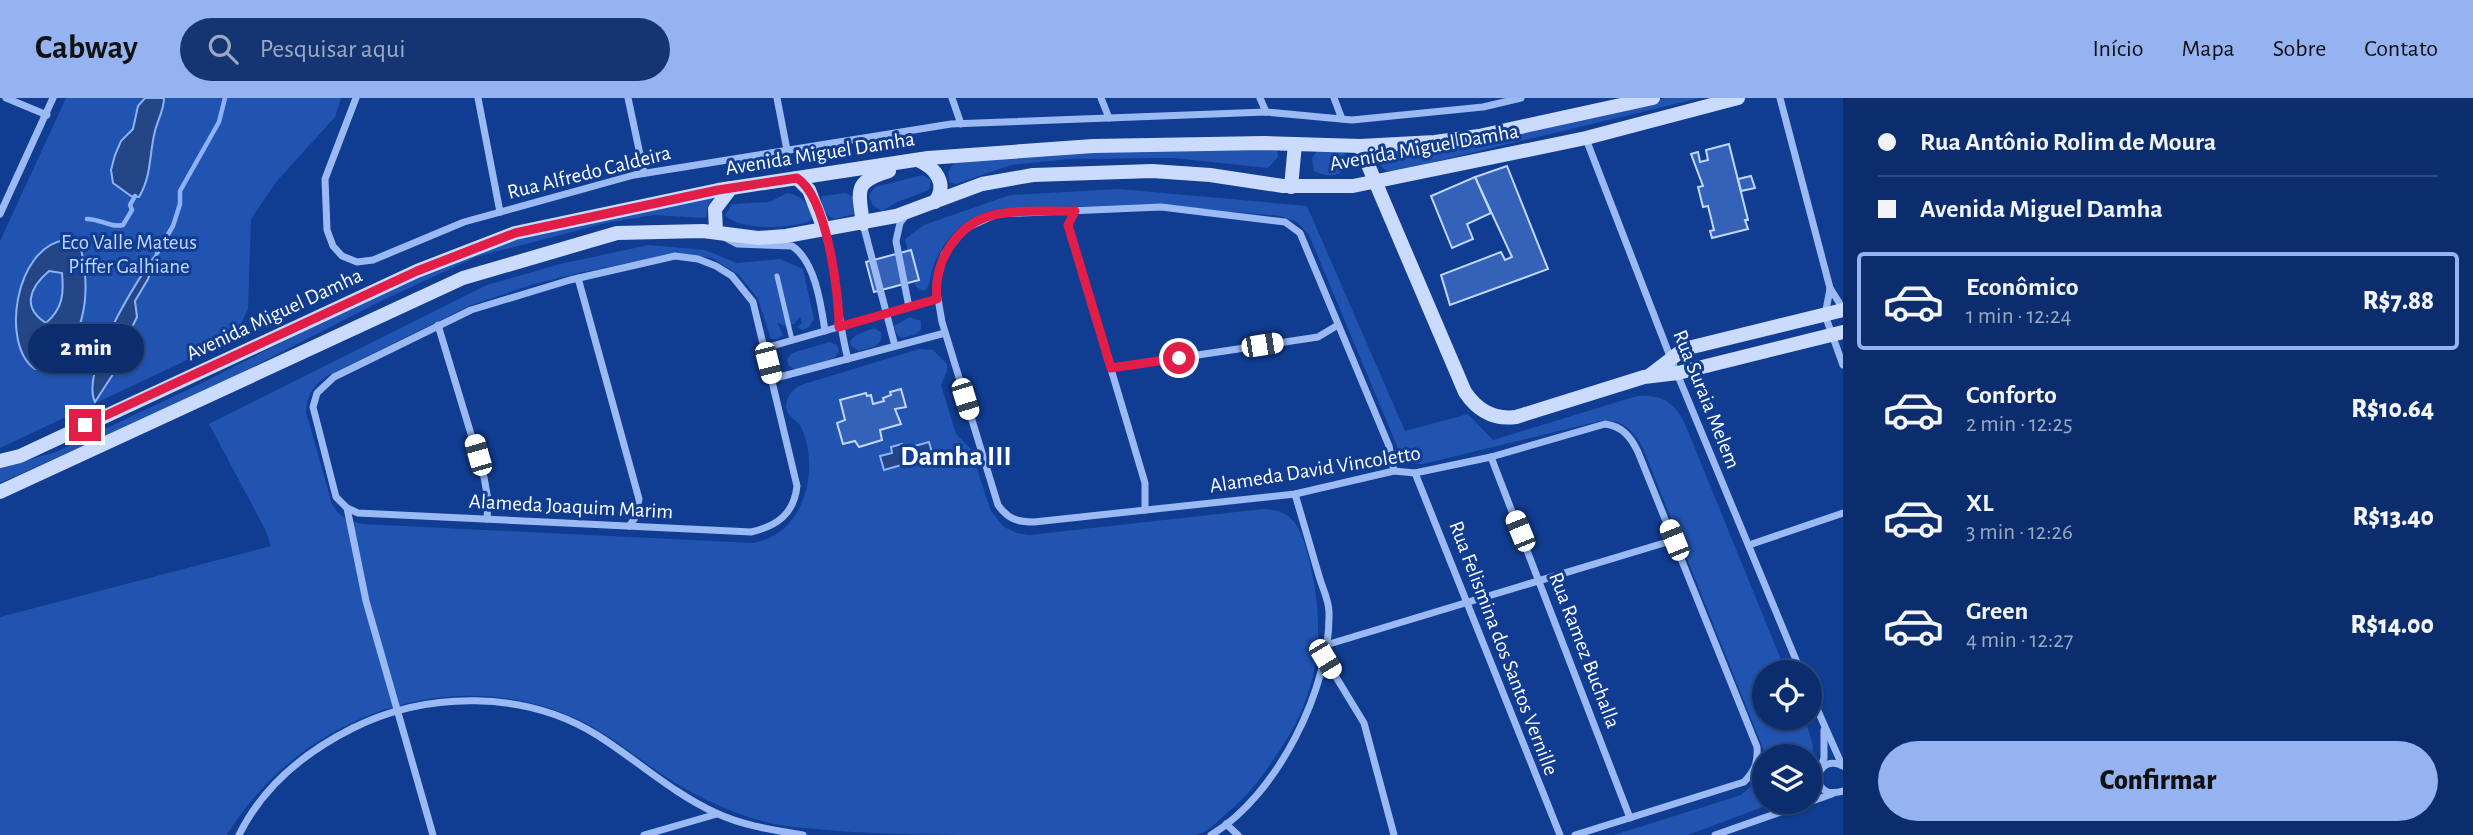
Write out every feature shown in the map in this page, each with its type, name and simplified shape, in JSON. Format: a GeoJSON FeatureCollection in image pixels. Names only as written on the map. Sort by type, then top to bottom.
{"type":"FeatureCollection","features":[{"type":"Feature","properties":{"kind":"street"},"geometry":{"type":"LineString","coordinates":[[6,98],[47,115]]}},
{"type":"Feature","properties":{"kind":"street"},"geometry":{"type":"LineString","coordinates":[[0,214],[53,98]]}},
{"type":"Feature","properties":{"kind":"street","name":"Rua Alfredo Caldeira"},"geometry":{"type":"LineString","coordinates":[[356,98],[326,179],[327,230],[333,246],[342,256],[357,262],[373,260],[464,222],[644,173],[961,124],[1266,111],[1342,119],[1483,107],[1496,101],[1521,98]]}},
{"type":"Feature","properties":{"kind":"street"},"geometry":{"type":"LineString","coordinates":[[478,98],[500,212]]}},
{"type":"Feature","properties":{"kind":"street"},"geometry":{"type":"LineString","coordinates":[[628,98],[644,173]]}},
{"type":"Feature","properties":{"kind":"street"},"geometry":{"type":"LineString","coordinates":[[777,98],[787,150]]}},
{"type":"Feature","properties":{"kind":"street"},"geometry":{"type":"LineString","coordinates":[[952,98],[961,124]]}},
{"type":"Feature","properties":{"kind":"street"},"geometry":{"type":"LineString","coordinates":[[1101,98],[1109,118]]}},
{"type":"Feature","properties":{"kind":"street"},"geometry":{"type":"LineString","coordinates":[[1260,98],[1266,111]]}},
{"type":"Feature","properties":{"kind":"street"},"geometry":{"type":"LineString","coordinates":[[1334,98],[1342,119]]}},
{"type":"Feature","properties":{"kind":"street","name":"Avenida Miguel Damha"},"geometry":{"type":"LineString","coordinates":[[0,461],[20,456],[417,271],[515,233],[731,188],[991,151],[1093,146],[1360,146],[1435,142],[1479,136],[1653,98]]}},
{"type":"Feature","properties":{"kind":"street","name":"Avenida Miguel Damha"},"geometry":{"type":"LineString","coordinates":[[0,492],[463,278],[617,233],[716,232],[758,238],[824,229],[908,212],[982,184],[1033,174],[1173,172],[1292,187],[1353,186],[1586,138],[1738,98]]}},
{"type":"Feature","properties":{"kind":"street"},"geometry":{"type":"LineString","coordinates":[[1650,375],[1684,349],[1843,310],[1830,288],[1780,98]]}},
{"type":"Feature","properties":{"kind":"street","name":"Rua Suraia Melem"},"geometry":{"type":"LineString","coordinates":[[1586,138],[1671,359],[1796,660]]}},
{"type":"Feature","properties":{"kind":"street"},"geometry":{"type":"LineString","coordinates":[[1292,187],[1295,144]]}},
{"type":"Feature","properties":{"kind":"street"},"geometry":{"type":"LineString","coordinates":[[1360,146],[1465,391],[1478,407],[1494,416],[1516,416],[1650,375],[1678,373],[1838,333]]}},
{"type":"Feature","properties":{"kind":"street"},"geometry":{"type":"LineString","coordinates":[[895,346],[858,197],[864,181],[917,160],[928,164],[939,177],[942,188],[935,202]]}},
{"type":"Feature","properties":{"kind":"street"},"geometry":{"type":"LineString","coordinates":[[797,178],[808,190],[833,260],[839,327],[848,359]]}},
{"type":"Feature","properties":{"kind":"street"},"geometry":{"type":"LineString","coordinates":[[731,188],[715,209],[716,232],[737,244],[792,246],[798,250],[809,267],[825,331]]}},
{"type":"Feature","properties":{"kind":"street"},"geometry":{"type":"LineString","coordinates":[[433,835],[366,601],[347,508],[336,497],[313,407],[317,393],[334,377],[471,310],[579,278],[675,256],[698,259],[716,265],[732,276],[753,302],[772,379],[945,333],[936,287],[944,254],[966,228],[997,214],[1161,208],[1276,220],[1294,226],[1300,233],[1389,446],[1394,471]]}},
{"type":"Feature","properties":{"kind":"street"},"geometry":{"type":"LineString","coordinates":[[1075,211],[1068,225],[1145,483],[1146,510]]}},
{"type":"Feature","properties":{"kind":"street"},"geometry":{"type":"LineString","coordinates":[[908,212],[900,223],[896,241],[909,307]]}},
{"type":"Feature","properties":{"kind":"street"},"geometry":{"type":"LineString","coordinates":[[579,278],[639,499],[639,508],[629,526]]}},
{"type":"Feature","properties":{"kind":"street"},"geometry":{"type":"LineString","coordinates":[[1830,288],[1825,315],[1838,333],[1843,365]]}},
{"type":"Feature","properties":{"kind":"street"},"geometry":{"type":"LineString","coordinates":[[765,348],[937,299]]}},
{"type":"Feature","properties":{"kind":"street"},"geometry":{"type":"LineString","coordinates":[[438,325],[484,477],[488,500],[487,519]]}},
{"type":"Feature","properties":{"kind":"street"},"geometry":{"type":"LineString","coordinates":[[1111,368],[1318,337],[1338,325]]}},
{"type":"Feature","properties":{"kind":"street","name":"Alameda David Vincoletto"},"geometry":{"type":"LineString","coordinates":[[945,333],[993,493],[1006,516],[1018,522],[1295,494],[1394,471],[1415,473],[1491,457],[1605,425],[1614,425],[1624,431],[1638,452],[1674,540]]}},
{"type":"Feature","properties":{"kind":"street","name":"Alameda Joaquim Marim"},"geometry":{"type":"LineString","coordinates":[[347,508],[358,513],[751,532],[767,528],[788,513],[796,498],[797,486],[772,379]]}},
{"type":"Feature","properties":{"kind":"street","name":"Rua Ramez Buchalla"},"geometry":{"type":"LineString","coordinates":[[1491,457],[1630,818]]}},
{"type":"Feature","properties":{"kind":"street","name":"Rua Felismina dos Santos Vernille"},"geometry":{"type":"LineString","coordinates":[[1415,473],[1560,835]]}},
{"type":"Feature","properties":{"kind":"street"},"geometry":{"type":"LineString","coordinates":[[1211,835],[1244,809],[1286,755],[1306,719],[1325,659],[1329,610],[1295,494]]}},
{"type":"Feature","properties":{"kind":"street"},"geometry":{"type":"LineString","coordinates":[[1749,545],[1843,513]]}},
{"type":"Feature","properties":{"kind":"street"},"geometry":{"type":"LineString","coordinates":[[1326,645],[1674,540],[1757,747],[1758,760],[1753,772],[1744,782],[1575,835]]}},
{"type":"Feature","properties":{"kind":"street"},"geometry":{"type":"LineString","coordinates":[[1325,659],[1364,723],[1394,835]]}},
{"type":"Feature","properties":{"kind":"street"},"geometry":{"type":"LineString","coordinates":[[239,835],[263,796],[301,758],[372,719],[422,703],[475,701],[526,706],[566,718],[596,734],[675,790],[718,814],[750,826],[803,835]]}},
{"type":"Feature","properties":{"kind":"street"},"geometry":{"type":"LineString","coordinates":[[1822,724],[1834,743],[1842,766]]}},
{"type":"Feature","properties":{"kind":"street"},"geometry":{"type":"LineString","coordinates":[[1822,764],[1824,729]]}},
{"type":"Feature","properties":{"kind":"street"},"geometry":{"type":"LineString","coordinates":[[1822,770],[1830,763],[1842,766]]}},
{"type":"Feature","properties":{"kind":"street"},"geometry":{"type":"LineString","coordinates":[[1822,789],[1832,794]]}},
{"type":"Feature","properties":{"kind":"street"},"geometry":{"type":"LineString","coordinates":[[1822,797],[1843,791]]}},
{"type":"Feature","properties":{"kind":"street"},"geometry":{"type":"LineString","coordinates":[[644,835],[718,814]]}},
{"type":"Feature","properties":{"kind":"street"},"geometry":{"type":"LineString","coordinates":[[1715,835],[1774,814]]}},
{"type":"Feature","properties":{"kind":"street"},"geometry":{"type":"LineString","coordinates":[[1226,824],[1238,835]]}},
{"type":"Feature","properties":{"kind":"street"},"geometry":{"type":"LineString","coordinates":[[746,835],[750,826]]}},
{"type":"Feature","properties":{"kind":"lane"},"geometry":{"type":"LineString","coordinates":[[778,276],[792,340]]}},
{"type":"Feature","properties":{"kind":"green space","name":"Eco Valle Mateus Piffer Galhiane"},"geometry":{"type":"Polygon","coordinates":[[[66,98],[341,98],[335,117],[277,181],[251,219],[248,309],[234,338],[0,448],[0,241],[66,98]]]}},
{"type":"Feature","properties":{"kind":"green space"},"geometry":{"type":"Polygon","coordinates":[[[1666,98],[1700,98],[1392,172],[1379,164],[1384,150],[1666,98]]]}},
{"type":"Feature","properties":{"kind":"green space"},"geometry":{"type":"Polygon","coordinates":[[[1234,145],[1277,150],[1278,157],[1268,168],[1173,158],[1069,159],[1011,165],[956,184],[949,182],[948,172],[954,163],[963,159],[1234,145]]]}},
{"type":"Feature","properties":{"kind":"green space"},"geometry":{"type":"Polygon","coordinates":[[[1319,148],[1337,149],[1345,154],[1345,167],[1342,171],[1327,175],[1314,171],[1312,158],[1319,148]]]}},
{"type":"Feature","properties":{"kind":"green space"},"geometry":{"type":"Polygon","coordinates":[[[923,175],[931,180],[929,190],[882,211],[872,205],[869,195],[875,187],[923,175]]]}},
{"type":"Feature","properties":{"kind":"green space"},"geometry":{"type":"Polygon","coordinates":[[[1119,189],[1307,206],[1405,431],[1468,414],[1493,440],[1637,396],[1653,396],[1672,405],[1685,424],[1781,660],[1752,660],[1752,721],[1642,446],[1625,426],[1614,421],[1600,421],[1423,464],[1409,463],[1400,453],[1309,235],[1297,222],[1280,216],[1146,204],[993,210],[973,218],[949,238],[933,267],[927,289],[924,291],[916,287],[905,239],[924,225],[1010,195],[1119,189]]]}},
{"type":"Feature","properties":{"kind":"green space"},"geometry":{"type":"Polygon","coordinates":[[[787,193],[805,202],[812,220],[767,227],[742,224],[725,215],[732,204],[770,202],[787,193]]]}},
{"type":"Feature","properties":{"kind":"green space"},"geometry":{"type":"Polygon","coordinates":[[[846,193],[853,197],[854,214],[831,218],[823,207],[822,196],[846,193]]]}},
{"type":"Feature","properties":{"kind":"green space"},"geometry":{"type":"Polygon","coordinates":[[[714,197],[708,205],[706,217],[703,218],[654,215],[606,223],[476,257],[381,301],[206,391],[0,483],[0,468],[56,452],[202,383],[377,293],[520,235],[714,197]]]}},
{"type":"Feature","properties":{"kind":"green space"},"geometry":{"type":"Polygon","coordinates":[[[649,245],[705,250],[737,263],[780,259],[803,269],[814,319],[809,327],[803,330],[797,327],[802,323],[800,317],[794,324],[784,326],[777,322],[783,335],[771,339],[758,299],[739,275],[712,258],[677,253],[574,274],[469,306],[329,375],[312,390],[306,412],[332,504],[338,513],[348,520],[362,524],[753,543],[771,537],[785,528],[804,498],[809,462],[807,444],[801,427],[786,410],[787,399],[793,391],[801,385],[919,349],[933,350],[947,364],[941,385],[956,434],[970,448],[991,511],[1004,527],[1029,535],[1263,509],[1282,513],[1294,522],[1305,546],[1314,583],[1318,635],[1316,660],[1303,708],[1291,732],[1249,792],[1213,826],[1194,835],[918,834],[801,828],[758,820],[700,797],[581,721],[532,703],[482,696],[432,698],[383,710],[337,730],[295,758],[258,793],[227,835],[0,835],[0,617],[271,546],[265,529],[209,424],[487,285],[560,264],[649,245]]]}},
{"type":"Feature","properties":{"kind":"green space"},"geometry":{"type":"Polygon","coordinates":[[[910,317],[921,321],[921,329],[916,334],[902,338],[897,335],[894,326],[910,317]]]}},
{"type":"Feature","properties":{"kind":"green space"},"geometry":{"type":"Polygon","coordinates":[[[874,328],[881,332],[879,344],[859,351],[851,346],[850,341],[856,335],[874,328]]]}},
{"type":"Feature","properties":{"kind":"green space"},"geometry":{"type":"Polygon","coordinates":[[[830,342],[837,345],[839,351],[833,360],[796,370],[789,366],[787,360],[792,353],[830,342]]]}},
{"type":"Feature","properties":{"kind":"green space"},"geometry":{"type":"Polygon","coordinates":[[[1756,730],[1808,730],[1812,744],[1761,744],[1756,730]]]}},
{"type":"Feature","properties":{"kind":"green space"},"geometry":{"type":"Polygon","coordinates":[[[1752,785],[1752,811],[1688,835],[1614,835],[1741,795],[1752,785]]]}},
{"type":"Feature","properties":{"kind":"shaded area"},"geometry":{"type":"Polygon","coordinates":[[[145,98],[164,98],[148,173],[139,197],[131,196],[113,183],[111,170],[121,141],[133,129],[138,106],[145,98]]]}},
{"type":"Feature","properties":{"kind":"shaded area"},"geometry":{"type":"Polygon","coordinates":[[[65,240],[81,249],[85,302],[75,336],[66,350],[35,369],[24,357],[18,340],[18,298],[24,278],[34,260],[48,247],[65,240]],[[49,271],[33,291],[31,304],[38,317],[46,323],[56,312],[61,300],[62,273],[49,271]]]}},
{"type":"Feature","properties":{"kind":"shaded area"},"geometry":{"type":"Polygon","coordinates":[[[157,253],[148,279],[135,301],[137,317],[116,360],[115,371],[95,402],[93,388],[103,348],[125,303],[157,253]]]}},
{"type":"Feature","properties":{"kind":"shaded area"},"geometry":{"type":"Polygon","coordinates":[[[929,442],[933,456],[884,470],[880,456],[892,453],[891,447],[902,444],[904,449],[929,442]]]}},
{"type":"Feature","properties":{"kind":"building"},"geometry":{"type":"Polygon","coordinates":[[[1729,144],[1748,229],[1712,238],[1710,231],[1714,230],[1708,206],[1703,207],[1698,187],[1703,186],[1691,154],[1698,152],[1700,162],[1708,160],[1706,150],[1729,144]]]}},
{"type":"Feature","properties":{"kind":"building"},"geometry":{"type":"Polygon","coordinates":[[[1507,166],[1548,269],[1450,305],[1441,275],[1501,252],[1505,260],[1512,257],[1475,177],[1507,166]]]}},
{"type":"Feature","properties":{"kind":"building"},"geometry":{"type":"Polygon","coordinates":[[[1751,176],[1755,188],[1741,191],[1738,179],[1751,176]]]}},
{"type":"Feature","properties":{"kind":"building"},"geometry":{"type":"Polygon","coordinates":[[[1475,177],[1491,213],[1467,224],[1473,239],[1452,248],[1431,196],[1475,177]]]}},
{"type":"Feature","properties":{"kind":"building"},"geometry":{"type":"Polygon","coordinates":[[[911,250],[919,280],[874,292],[866,262],[911,250]]]}},
{"type":"Feature","properties":{"kind":"building"},"geometry":{"type":"Polygon","coordinates":[[[901,389],[906,407],[895,409],[901,424],[880,430],[882,440],[859,447],[855,441],[843,444],[837,423],[845,420],[840,400],[866,393],[867,396],[871,395],[873,404],[884,401],[883,398],[891,395],[890,392],[901,389]]]}},
{"type":"Feature","properties":{"kind":"waterway"},"geometry":{"type":"LineString","coordinates":[[157,253],[173,226],[180,204],[180,191],[219,122],[225,98]]}},
{"type":"Feature","properties":{"kind":"waterway"},"geometry":{"type":"LineString","coordinates":[[87,219],[123,225],[132,210],[130,205],[135,196]]}},
{"type":"Feature","properties":{"kind":"district","name":"Damha III"},"geometry":{"type":"Point","coordinates":[956,455]}},
{"type":"Feature","properties":{"kind":"route"},"geometry":{"type":"LineString","coordinates":[[85,425],[454,254],[484,243],[515,233],[718,190],[797,178],[806,185],[830,248],[839,327],[937,299],[936,287],[944,254],[966,228],[980,220],[997,214],[1075,211],[1068,225],[1111,368],[1179,358]]}}]}
